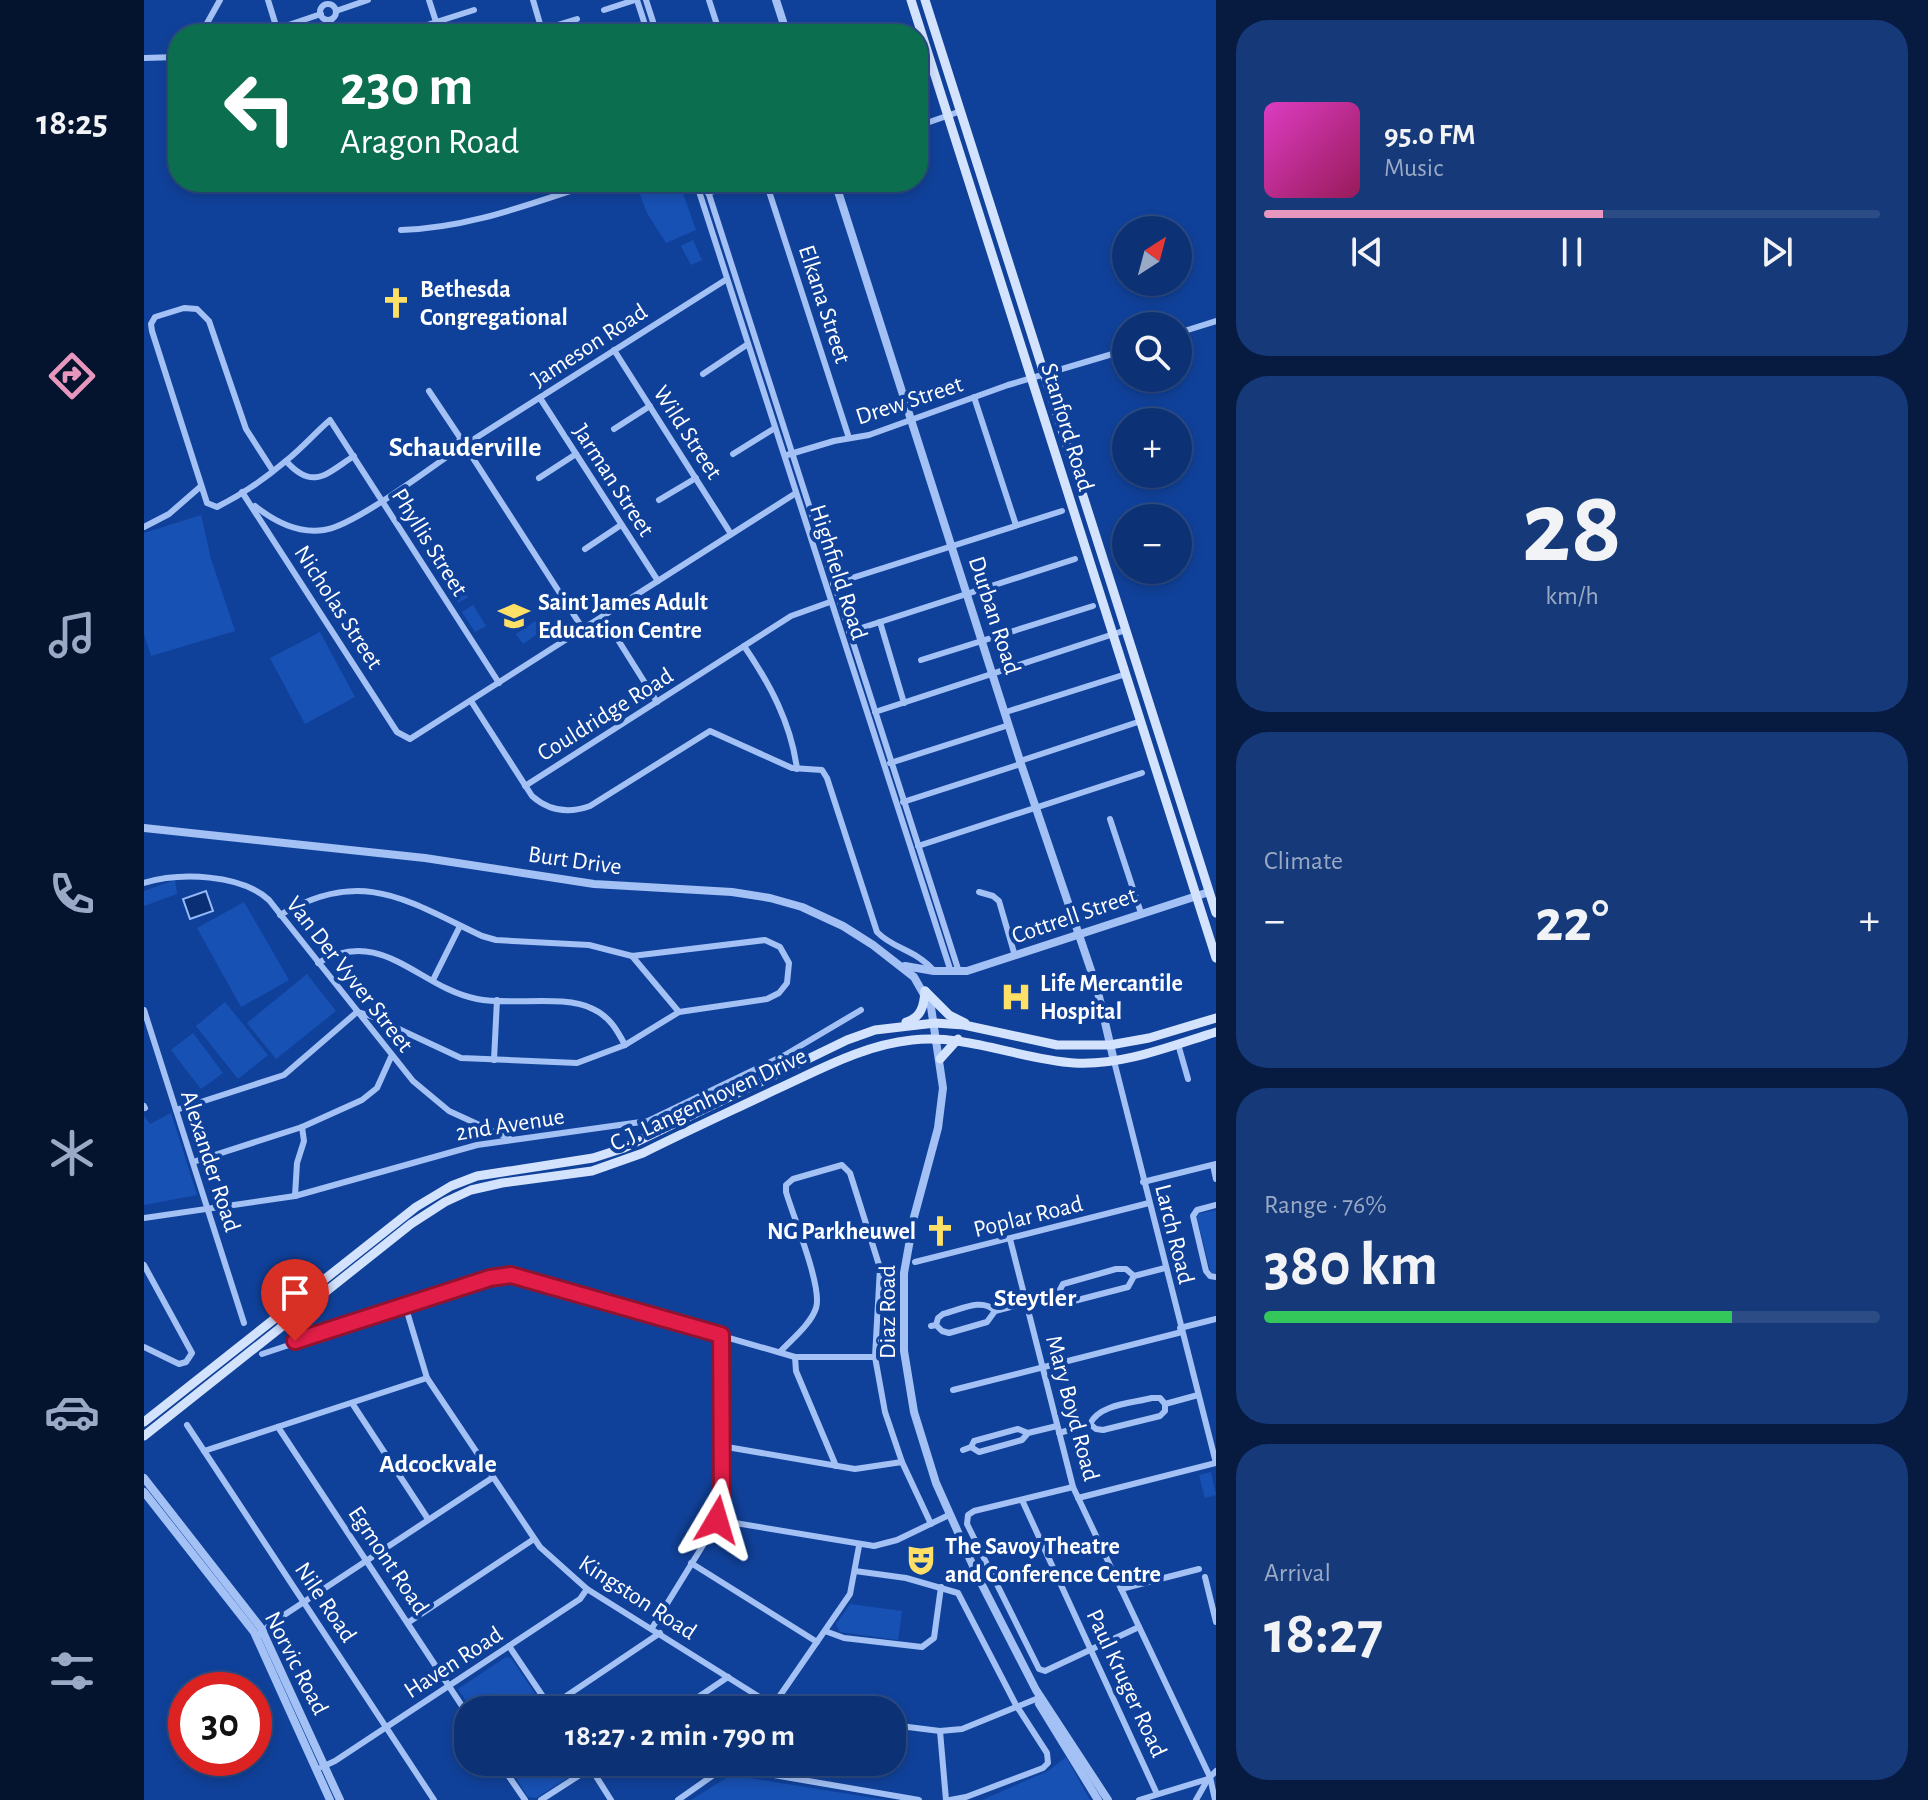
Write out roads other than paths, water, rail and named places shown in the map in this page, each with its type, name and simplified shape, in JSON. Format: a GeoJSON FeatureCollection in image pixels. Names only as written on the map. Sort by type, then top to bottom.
{"type":"FeatureCollection","features":[{"type":"Feature","properties":{"kind":"main road","name":"Stanford Road"},"geometry":{"type":"LineString","coordinates":[[911,0],[919,24]]}},
{"type":"Feature","properties":{"kind":"main road","name":"Stanford Road"},"geometry":{"type":"LineString","coordinates":[[925,0],[1216,913]]}},
{"type":"Feature","properties":{"kind":"main road","name":"Stanford Road"},"geometry":{"type":"LineString","coordinates":[[928,53],[1216,958]]}},
{"type":"Feature","properties":{"kind":"main road"},"geometry":{"type":"LineString","coordinates":[[925,991],[949,1015],[979,1028],[1040,1043],[1110,1045],[1162,1035],[1216,1018]]}},
{"type":"Feature","properties":{"kind":"main road"},"geometry":{"type":"LineString","coordinates":[[883,1029],[916,1018],[922,1009],[925,991]]}},
{"type":"Feature","properties":{"kind":"main road","name":"C.J. Langenhoven Drive"},"geometry":{"type":"LineString","coordinates":[[144,1422],[431,1196],[477,1176],[606,1154],[847,1040],[883,1029],[935,1023],[979,1028]]}},
{"type":"Feature","properties":{"kind":"main road","name":"C.J. Langenhoven Drive"},"geometry":{"type":"LineString","coordinates":[[144,1436],[411,1224],[457,1196],[493,1185],[567,1176],[609,1167],[857,1053],[895,1042],[958,1039],[1054,1060],[1088,1063],[1114,1061],[1216,1032]]}},
{"type":"Feature","properties":{"kind":"main road"},"geometry":{"type":"LineString","coordinates":[[940,1059],[958,1039]]}},
{"type":"Feature","properties":{"kind":"street"},"geometry":{"type":"LineString","coordinates":[[207,24],[220,0]]}},
{"type":"Feature","properties":{"kind":"street"},"geometry":{"type":"LineString","coordinates":[[268,0],[275,24]]}},
{"type":"Feature","properties":{"kind":"street"},"geometry":{"type":"LineString","coordinates":[[336,11],[368,0]]}},
{"type":"Feature","properties":{"kind":"street"},"geometry":{"type":"LineString","coordinates":[[429,0],[436,22]]}},
{"type":"Feature","properties":{"kind":"street"},"geometry":{"type":"LineString","coordinates":[[533,0],[540,24]]}},
{"type":"Feature","properties":{"kind":"street"},"geometry":{"type":"LineString","coordinates":[[604,10],[636,0],[644,24]]}},
{"type":"Feature","properties":{"kind":"street"},"geometry":{"type":"LineString","coordinates":[[646,0],[654,24]]}},
{"type":"Feature","properties":{"kind":"street"},"geometry":{"type":"LineString","coordinates":[[709,0],[717,24]]}},
{"type":"Feature","properties":{"kind":"street"},"geometry":{"type":"LineString","coordinates":[[776,0],[784,24]]}},
{"type":"Feature","properties":{"kind":"street"},"geometry":{"type":"LineString","coordinates":[[330,20],[323,18],[321,9],[326,2],[336,11]]}},
{"type":"Feature","properties":{"kind":"street"},"geometry":{"type":"LineString","coordinates":[[430,24],[474,10]]}},
{"type":"Feature","properties":{"kind":"street"},"geometry":{"type":"LineString","coordinates":[[330,20],[336,11]]}},
{"type":"Feature","properties":{"kind":"street"},"geometry":{"type":"LineString","coordinates":[[292,24],[321,14]]}},
{"type":"Feature","properties":{"kind":"street"},"geometry":{"type":"LineString","coordinates":[[564,24],[577,19]]}},
{"type":"Feature","properties":{"kind":"street"},"geometry":{"type":"LineString","coordinates":[[330,20],[331,24]]}},
{"type":"Feature","properties":{"kind":"street"},"geometry":{"type":"LineString","coordinates":[[144,58],[168,57]]}},
{"type":"Feature","properties":{"kind":"street"},"geometry":{"type":"LineString","coordinates":[[928,123],[961,111]]}},
{"type":"Feature","properties":{"kind":"street"},"geometry":{"type":"LineString","coordinates":[[401,230],[474,222],[566,192]]}},
{"type":"Feature","properties":{"kind":"street"},"geometry":{"type":"LineString","coordinates":[[704,194],[710,192]]}},
{"type":"Feature","properties":{"kind":"street","name":"Elkana Street"},"geometry":{"type":"LineString","coordinates":[[769,192],[849,438]]}},
{"type":"Feature","properties":{"kind":"street","name":"Durban Road"},"geometry":{"type":"LineString","coordinates":[[838,192],[1020,762],[1097,988],[1114,1061]]}},
{"type":"Feature","properties":{"kind":"street","name":"Highfield Road"},"geometry":{"type":"LineString","coordinates":[[704,194],[727,279],[775,428],[787,455]]}},
{"type":"Feature","properties":{"kind":"street","name":"Highfield Road"},"geometry":{"type":"LineString","coordinates":[[704,194],[787,455],[875,712],[955,972]]}},
{"type":"Feature","properties":{"kind":"street","name":"Jameson Road"},"geometry":{"type":"LineString","coordinates":[[471,441],[727,279]]}},
{"type":"Feature","properties":{"kind":"street"},"geometry":{"type":"LineString","coordinates":[[273,471],[247,432],[207,318],[197,309],[188,307],[155,317],[151,324],[152,331],[200,487],[207,503],[214,508],[242,492],[273,471],[286,461],[310,479],[354,456]]}},
{"type":"Feature","properties":{"kind":"street"},"geometry":{"type":"LineString","coordinates":[[1192,329],[1216,321]]}},
{"type":"Feature","properties":{"kind":"street"},"geometry":{"type":"LineString","coordinates":[[703,374],[748,344]]}},
{"type":"Feature","properties":{"kind":"street","name":"Wild Street"},"geometry":{"type":"LineString","coordinates":[[614,350],[731,534]]}},
{"type":"Feature","properties":{"kind":"street","name":"Drew Street"},"geometry":{"type":"LineString","coordinates":[[787,455],[869,435],[974,397],[1112,354]]}},
{"type":"Feature","properties":{"kind":"street"},"geometry":{"type":"LineString","coordinates":[[429,391],[461,439],[471,441],[473,446],[469,452],[462,453],[458,449],[461,439]]}},
{"type":"Feature","properties":{"kind":"street"},"geometry":{"type":"LineString","coordinates":[[974,397],[1016,525]]}},
{"type":"Feature","properties":{"kind":"street","name":"Jarman Street"},"geometry":{"type":"LineString","coordinates":[[540,398],[658,581]]}},
{"type":"Feature","properties":{"kind":"street"},"geometry":{"type":"LineString","coordinates":[[614,429],[650,406]]}},
{"type":"Feature","properties":{"kind":"street","name":"Phyllis Street"},"geometry":{"type":"LineString","coordinates":[[286,461],[330,420],[499,683]]}},
{"type":"Feature","properties":{"kind":"street"},"geometry":{"type":"LineString","coordinates":[[733,454],[775,428]]}},
{"type":"Feature","properties":{"kind":"street"},"geometry":{"type":"LineString","coordinates":[[249,502],[286,526],[325,530],[340,525],[382,500],[458,449]]}},
{"type":"Feature","properties":{"kind":"street"},"geometry":{"type":"LineString","coordinates":[[469,452],[583,629]]}},
{"type":"Feature","properties":{"kind":"street"},"geometry":{"type":"LineString","coordinates":[[539,478],[576,454]]}},
{"type":"Feature","properties":{"kind":"street"},"geometry":{"type":"LineString","coordinates":[[659,500],[696,478]]}},
{"type":"Feature","properties":{"kind":"street"},"geometry":{"type":"LineString","coordinates":[[144,527],[169,514],[200,487]]}},
{"type":"Feature","properties":{"kind":"street"},"geometry":{"type":"LineString","coordinates":[[799,491],[471,701],[525,786],[538,801],[550,808],[567,811],[583,809],[710,731],[797,769],[819,769],[824,772],[877,932],[914,953],[934,971]]}},
{"type":"Feature","properties":{"kind":"street","name":"Highfield Road"},"geometry":{"type":"LineString","coordinates":[[799,491],[830,602],[955,972]]}},
{"type":"Feature","properties":{"kind":"street","name":"Nicholas Street"},"geometry":{"type":"LineString","coordinates":[[242,492],[397,732],[407,739],[413,738],[471,701]]}},
{"type":"Feature","properties":{"kind":"street"},"geometry":{"type":"LineString","coordinates":[[833,584],[1062,511]]}},
{"type":"Feature","properties":{"kind":"street"},"geometry":{"type":"LineString","coordinates":[[585,549],[621,525]]}},
{"type":"Feature","properties":{"kind":"street"},"geometry":{"type":"LineString","coordinates":[[274,539],[286,526]]}},
{"type":"Feature","properties":{"kind":"street"},"geometry":{"type":"LineString","coordinates":[[849,632],[1075,559]]}},
{"type":"Feature","properties":{"kind":"street","name":"Couldridge Road"},"geometry":{"type":"LineString","coordinates":[[525,786],[796,613],[830,602]]}},
{"type":"Feature","properties":{"kind":"street"},"geometry":{"type":"LineString","coordinates":[[921,660],[1093,606]]}},
{"type":"Feature","properties":{"kind":"street"},"geometry":{"type":"LineString","coordinates":[[603,616],[657,702]]}},
{"type":"Feature","properties":{"kind":"street"},"geometry":{"type":"LineString","coordinates":[[880,622],[904,703]]}},
{"type":"Feature","properties":{"kind":"street"},"geometry":{"type":"LineString","coordinates":[[875,712],[1126,630]]}},
{"type":"Feature","properties":{"kind":"street"},"geometry":{"type":"LineString","coordinates":[[744,646],[775,695],[794,749],[797,769]]}},
{"type":"Feature","properties":{"kind":"street"},"geometry":{"type":"LineString","coordinates":[[1006,712],[1126,674]]}},
{"type":"Feature","properties":{"kind":"street"},"geometry":{"type":"LineString","coordinates":[[903,802],[1141,721]]}},
{"type":"Feature","properties":{"kind":"street"},"geometry":{"type":"LineString","coordinates":[[890,763],[1009,725]]}},
{"type":"Feature","properties":{"kind":"street"},"geometry":{"type":"LineString","coordinates":[[918,846],[1142,773]]}},
{"type":"Feature","properties":{"kind":"street"},"geometry":{"type":"LineString","coordinates":[[1110,819],[1141,913]]}},
{"type":"Feature","properties":{"kind":"street","name":"Burt Drive"},"geometry":{"type":"LineString","coordinates":[[144,828],[425,858],[594,884],[752,895],[785,902],[819,914],[860,936],[900,965],[925,991],[937,1038]]}},
{"type":"Feature","properties":{"kind":"street","name":"Van Der Vyver Street"},"geometry":{"type":"LineString","coordinates":[[144,883],[175,876],[238,882],[264,895],[413,1081],[449,1111],[513,1140]]}},
{"type":"Feature","properties":{"kind":"street"},"geometry":{"type":"LineString","coordinates":[[176,1110],[284,1075],[357,1012],[457,1057],[577,1063],[625,1045],[679,1012],[773,997],[787,983],[789,963],[780,947],[760,939],[632,956],[583,944],[496,940],[403,898],[368,891],[322,895],[280,915]]}},
{"type":"Feature","properties":{"kind":"street"},"geometry":{"type":"LineString","coordinates":[[979,892],[998,899],[1015,956]]}},
{"type":"Feature","properties":{"kind":"street","name":"Cottrell Street"},"geometry":{"type":"LineString","coordinates":[[900,965],[955,972],[1015,956],[1209,892]]}},
{"type":"Feature","properties":{"kind":"street"},"geometry":{"type":"LineString","coordinates":[[433,980],[460,926]]}},
{"type":"Feature","properties":{"kind":"street"},"geometry":{"type":"LineString","coordinates":[[318,963],[338,953],[361,950],[388,957],[470,997],[590,1007],[610,1020],[625,1045]]}},
{"type":"Feature","properties":{"kind":"street"},"geometry":{"type":"LineString","coordinates":[[632,956],[679,1012]]}},
{"type":"Feature","properties":{"kind":"street"},"geometry":{"type":"LineString","coordinates":[[494,1060],[497,1000]]}},
{"type":"Feature","properties":{"kind":"street","name":"Alexander Road"},"geometry":{"type":"LineString","coordinates":[[144,1010],[244,1323]]}},
{"type":"Feature","properties":{"kind":"street","name":"2nd Avenue"},"geometry":{"type":"LineString","coordinates":[[144,1218],[295,1196],[400,1164],[477,1145],[648,1121],[794,1051],[861,1010]]}},
{"type":"Feature","properties":{"kind":"street","name":"Diaz Road"},"geometry":{"type":"LineString","coordinates":[[937,1038],[941,1108],[906,1261],[903,1318],[906,1367],[914,1412],[928,1461],[984,1596],[1038,1698],[1098,1800]]}},
{"type":"Feature","properties":{"kind":"street"},"geometry":{"type":"LineString","coordinates":[[1178,1044],[1188,1079]]}},
{"type":"Feature","properties":{"kind":"street"},"geometry":{"type":"LineString","coordinates":[[193,1162],[302,1127],[372,1093],[391,1057]]}},
{"type":"Feature","properties":{"kind":"street","name":"Larch Road"},"geometry":{"type":"LineString","coordinates":[[1114,1061],[1216,1463]]}},
{"type":"Feature","properties":{"kind":"street"},"geometry":{"type":"LineString","coordinates":[[295,1196],[297,1163],[304,1141],[302,1127]]}},
{"type":"Feature","properties":{"kind":"street"},"geometry":{"type":"LineString","coordinates":[[1143,1182],[1214,1165],[1216,1179]]}},
{"type":"Feature","properties":{"kind":"street","name":"Diaz Road"},"geometry":{"type":"LineString","coordinates":[[780,1352],[813,1314],[818,1299],[786,1185],[793,1179],[844,1166],[850,1173],[879,1263],[875,1357],[885,1412],[902,1462],[931,1524]]}},
{"type":"Feature","properties":{"kind":"street","name":"Poplar Road"},"geometry":{"type":"LineString","coordinates":[[915,1262],[1149,1203]]}},
{"type":"Feature","properties":{"kind":"street"},"geometry":{"type":"LineString","coordinates":[[1216,1205],[1197,1210],[1193,1216],[1206,1271],[1216,1277]]}},
{"type":"Feature","properties":{"kind":"street","name":"Mary Boyd Road"},"geometry":{"type":"LineString","coordinates":[[1010,1239],[1073,1487],[1209,1778],[1215,1800]]}},
{"type":"Feature","properties":{"kind":"street"},"geometry":{"type":"LineString","coordinates":[[144,1265],[190,1346],[192,1355],[186,1362],[177,1363],[144,1347]]}},
{"type":"Feature","properties":{"kind":"street"},"geometry":{"type":"LineString","coordinates":[[995,1311],[981,1304],[943,1314],[934,1325],[949,1333],[987,1322],[995,1311],[1057,1295],[1070,1302],[1085,1299],[1128,1287],[1134,1276],[1165,1268]]}},
{"type":"Feature","properties":{"kind":"street"},"geometry":{"type":"LineString","coordinates":[[1057,1295],[1063,1284],[1116,1269],[1126,1269],[1134,1276]]}},
{"type":"Feature","properties":{"kind":"street"},"geometry":{"type":"LineString","coordinates":[[262,1354],[490,1278],[517,1275],[795,1357],[875,1357]]}},
{"type":"Feature","properties":{"kind":"street","name":"Kingston Road"},"geometry":{"type":"LineString","coordinates":[[405,1305],[427,1378],[546,1554],[587,1589],[756,1696]]}},
{"type":"Feature","properties":{"kind":"street"},"geometry":{"type":"LineString","coordinates":[[953,1390],[1216,1319]]}},
{"type":"Feature","properties":{"kind":"street"},"geometry":{"type":"LineString","coordinates":[[652,1628],[717,1520],[722,1496],[721,1335]]}},
{"type":"Feature","properties":{"kind":"street"},"geometry":{"type":"LineString","coordinates":[[795,1357],[796,1371],[836,1466]]}},
{"type":"Feature","properties":{"kind":"street"},"geometry":{"type":"LineString","coordinates":[[204,1451],[427,1378]]}},
{"type":"Feature","properties":{"kind":"street"},"geometry":{"type":"LineString","coordinates":[[1165,1404],[1198,1395]]}},
{"type":"Feature","properties":{"kind":"street"},"geometry":{"type":"LineString","coordinates":[[963,1450],[971,1447],[974,1441],[1018,1429],[1028,1433],[1090,1424],[1103,1430],[1160,1416],[1165,1411],[1165,1404],[1160,1398],[1152,1398],[1103,1410],[1094,1415],[1090,1424]]}},
{"type":"Feature","properties":{"kind":"street"},"geometry":{"type":"LineString","coordinates":[[352,1403],[428,1519]]}},
{"type":"Feature","properties":{"kind":"street","name":"Nile Road"},"geometry":{"type":"LineString","coordinates":[[187,1425],[434,1800]]}},
{"type":"Feature","properties":{"kind":"street","name":"Egmont Road"},"geometry":{"type":"LineString","coordinates":[[278,1427],[456,1696]]}},
{"type":"Feature","properties":{"kind":"street"},"geometry":{"type":"LineString","coordinates":[[971,1447],[979,1452],[1022,1440],[1028,1433]]}},
{"type":"Feature","properties":{"kind":"street"},"geometry":{"type":"LineString","coordinates":[[721,1446],[863,1469],[902,1462]]}},
{"type":"Feature","properties":{"kind":"street"},"geometry":{"type":"LineString","coordinates":[[1078,1498],[1216,1463]]}},
{"type":"Feature","properties":{"kind":"street","name":"Norvic Road"},"geometry":{"type":"LineString","coordinates":[[144,1478],[259,1632],[321,1770],[330,1800]]}},
{"type":"Feature","properties":{"kind":"street"},"geometry":{"type":"LineString","coordinates":[[259,1632],[492,1478]]}},
{"type":"Feature","properties":{"kind":"street"},"geometry":{"type":"LineString","coordinates":[[1073,1487],[974,1511],[968,1515],[967,1524],[1036,1665],[1043,1671],[1139,1627]]}},
{"type":"Feature","properties":{"kind":"street","name":"Norvic Road"},"geometry":{"type":"LineString","coordinates":[[144,1492],[259,1632]]}},
{"type":"Feature","properties":{"kind":"street","name":"Paul Kruger Road"},"geometry":{"type":"LineString","coordinates":[[1022,1500],[1157,1794]]}},
{"type":"Feature","properties":{"kind":"street"},"geometry":{"type":"LineString","coordinates":[[717,1520],[859,1546],[884,1545],[949,1515]]}},
{"type":"Feature","properties":{"kind":"street"},"geometry":{"type":"LineString","coordinates":[[409,1622],[534,1539]]}},
{"type":"Feature","properties":{"kind":"street"},"geometry":{"type":"LineString","coordinates":[[780,1696],[850,1594],[859,1546]]}},
{"type":"Feature","properties":{"kind":"street"},"geometry":{"type":"LineString","coordinates":[[691,1563],[817,1642]]}},
{"type":"Feature","properties":{"kind":"street"},"geometry":{"type":"LineString","coordinates":[[1121,1589],[1199,1569]]}},
{"type":"Feature","properties":{"kind":"street"},"geometry":{"type":"LineString","coordinates":[[855,1571],[906,1578],[960,1595],[1017,1708],[1047,1753],[1048,1763],[1020,1778],[948,1800],[940,1731]]}},
{"type":"Feature","properties":{"kind":"street"},"geometry":{"type":"LineString","coordinates":[[1205,1577],[1216,1622]]}},
{"type":"Feature","properties":{"kind":"street"},"geometry":{"type":"LineString","coordinates":[[825,1631],[844,1638],[922,1647],[934,1638],[941,1587]]}},
{"type":"Feature","properties":{"kind":"street","name":"Haven Road"},"geometry":{"type":"LineString","coordinates":[[321,1770],[580,1599],[587,1589]]}},
{"type":"Feature","properties":{"kind":"street"},"geometry":{"type":"LineString","coordinates":[[568,1696],[660,1633]]}},
{"type":"Feature","properties":{"kind":"street"},"geometry":{"type":"LineString","coordinates":[[509,1646],[543,1696]]}},
{"type":"Feature","properties":{"kind":"street"},"geometry":{"type":"LineString","coordinates":[[700,1696],[728,1677]]}},
{"type":"Feature","properties":{"kind":"street"},"geometry":{"type":"LineString","coordinates":[[906,1727],[940,1731],[962,1729],[1038,1698]]}},
{"type":"Feature","properties":{"kind":"street","name":"Diaz Road"},"geometry":{"type":"LineString","coordinates":[[1038,1698],[1108,1800]]}},
{"type":"Feature","properties":{"kind":"street","name":"Norvic Road"},"geometry":{"type":"LineString","coordinates":[[321,1770],[340,1800]]}},
{"type":"Feature","properties":{"kind":"street"},"geometry":{"type":"LineString","coordinates":[[1196,1800],[1216,1771]]}},
{"type":"Feature","properties":{"kind":"street"},"geometry":{"type":"LineString","coordinates":[[509,1776],[525,1800]]}},
{"type":"Feature","properties":{"kind":"street"},"geometry":{"type":"LineString","coordinates":[[541,1800],[573,1776]]}},
{"type":"Feature","properties":{"kind":"street"},"geometry":{"type":"LineString","coordinates":[[595,1776],[611,1800]]}},
{"type":"Feature","properties":{"kind":"street"},"geometry":{"type":"LineString","coordinates":[[678,1800],[714,1776]]}},
{"type":"Feature","properties":{"kind":"street"},"geometry":{"type":"LineString","coordinates":[[789,1776],[919,1800]]}},
{"type":"Feature","properties":{"kind":"street"},"geometry":{"type":"LineString","coordinates":[[1139,1800],[1209,1778]]}},
{"type":"Feature","properties":{"kind":"place","name":"Bethesda Congregational"},"geometry":{"type":"Point","coordinates":[396,303]}},
{"type":"Feature","properties":{"kind":"place","name":"Saint James Adult Education Centre"},"geometry":{"type":"Point","coordinates":[514,616]}},
{"type":"Feature","properties":{"kind":"place","name":"Life Mercantile Hospital"},"geometry":{"type":"Point","coordinates":[1016,997]}},
{"type":"Feature","properties":{"kind":"place","name":"NG Parkheuwel"},"geometry":{"type":"Point","coordinates":[940,1231]}},
{"type":"Feature","properties":{"kind":"place","name":"The Savoy Theatre and Conference Centre"},"geometry":{"type":"Point","coordinates":[921,1560]}},
{"type":"Feature","properties":{"kind":"district","name":"Schauderville"},"geometry":{"type":"Point","coordinates":[465,446]}},
{"type":"Feature","properties":{"kind":"district","name":"Steytler"},"geometry":{"type":"Point","coordinates":[1035,1297]}},
{"type":"Feature","properties":{"kind":"district","name":"Adcockvale"},"geometry":{"type":"Point","coordinates":[438,1463]}}]}
